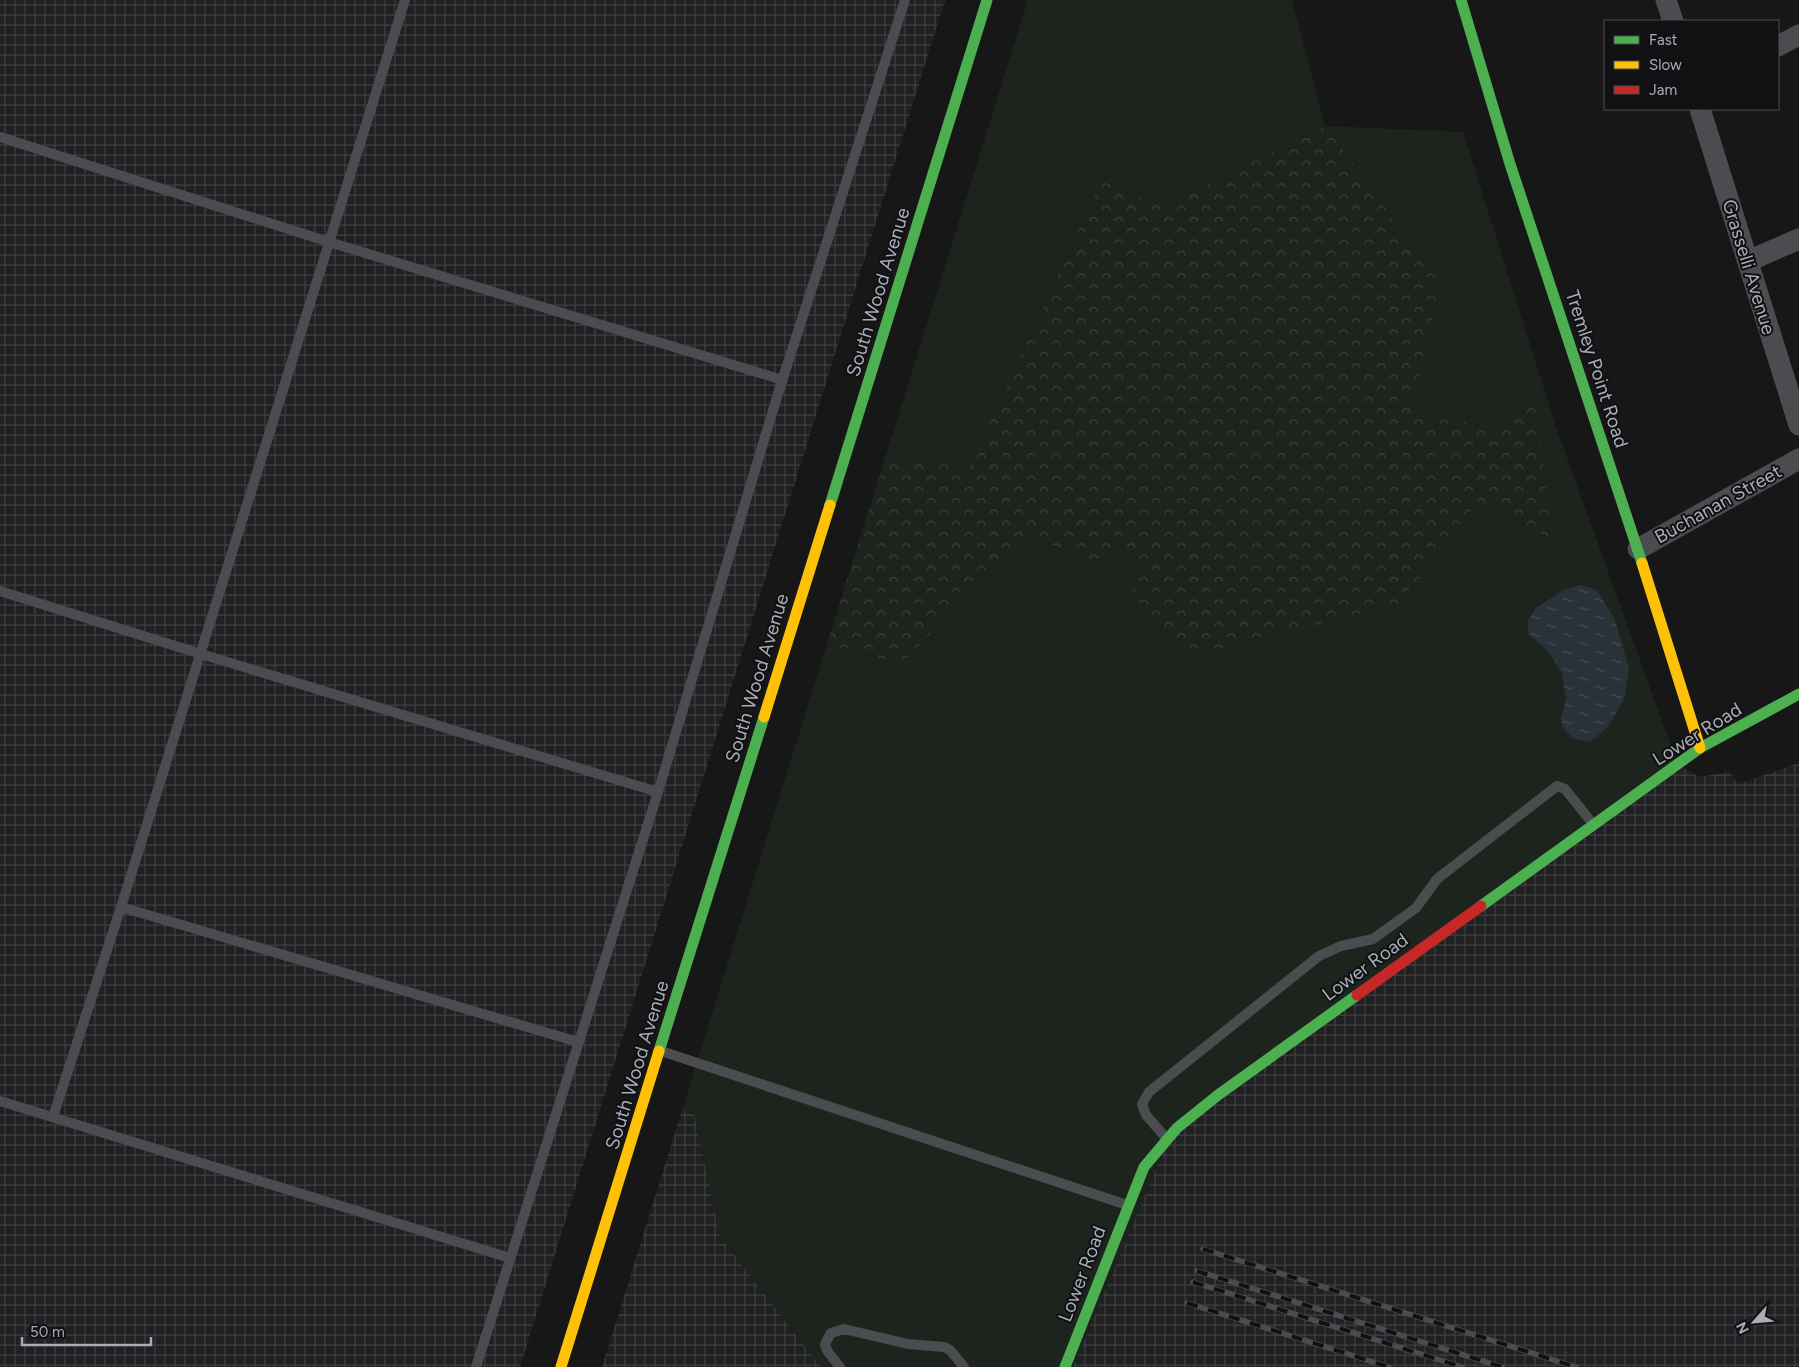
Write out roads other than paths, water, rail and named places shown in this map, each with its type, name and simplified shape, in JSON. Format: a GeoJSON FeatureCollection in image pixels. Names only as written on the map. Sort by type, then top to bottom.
{"type":"FeatureCollection","features":[{"type":"Feature","properties":{"kind":"street","name":"South Wood Avenue"},"geometry":{"type":"LineString","coordinates":[[561,1367],[987,0]]}},
{"type":"Feature","properties":{"kind":"street","name":"Tremley Point Road"},"geometry":{"type":"LineString","coordinates":[[1461,0],[1510,164],[1638,549],[1700,748]]}},
{"type":"Feature","properties":{"kind":"street"},"geometry":{"type":"LineString","coordinates":[[1666,0],[1672,20]]}},
{"type":"Feature","properties":{"kind":"street"},"geometry":{"type":"LineString","coordinates":[[1779,45],[1799,35]]}},
{"type":"Feature","properties":{"kind":"street","name":"Grasselli Avenue"},"geometry":{"type":"LineString","coordinates":[[1700,110],[1799,425]]}},
{"type":"Feature","properties":{"kind":"street"},"geometry":{"type":"LineString","coordinates":[[1748,261],[1799,239]]}},
{"type":"Feature","properties":{"kind":"street","name":"Buchanan Street"},"geometry":{"type":"LineString","coordinates":[[1638,549],[1799,459]]}},
{"type":"Feature","properties":{"kind":"street","name":"Lower Road"},"geometry":{"type":"LineString","coordinates":[[1065,1367],[1144,1166],[1177,1128],[1218,1095],[1700,748],[1799,694]]}},
{"type":"Feature","properties":{"kind":"lane"},"geometry":{"type":"LineString","coordinates":[[53,1117],[201,654],[405,0]]}},
{"type":"Feature","properties":{"kind":"lane"},"geometry":{"type":"LineString","coordinates":[[476,1367],[658,792],[783,380],[905,0]]}},
{"type":"Feature","properties":{"kind":"lane"},"geometry":{"type":"LineString","coordinates":[[0,137],[329,242],[783,380]]}},
{"type":"Feature","properties":{"kind":"lane"},"geometry":{"type":"LineString","coordinates":[[0,591],[201,654],[658,792]]}},
{"type":"Feature","properties":{"kind":"lane"},"geometry":{"type":"LineString","coordinates":[[1167,1139],[1146,1115],[1142,1104],[1149,1092],[1319,956],[1342,946],[1374,939],[1416,908],[1437,879],[1556,786],[1565,789],[1593,825]]}},
{"type":"Feature","properties":{"kind":"lane"},"geometry":{"type":"LineString","coordinates":[[121,907],[578,1042]]}},
{"type":"Feature","properties":{"kind":"lane"},"geometry":{"type":"LineString","coordinates":[[660,1051],[1128,1205]]}},
{"type":"Feature","properties":{"kind":"lane"},"geometry":{"type":"LineString","coordinates":[[0,1101],[510,1258]]}},
{"type":"Feature","properties":{"kind":"lane"},"geometry":{"type":"LineString","coordinates":[[840,1367],[825,1346],[831,1333],[844,1329],[908,1344],[944,1347],[950,1350],[964,1367]]}},
{"type":"Feature","properties":{"kind":"water"},"geometry":{"type":"Polygon","coordinates":[[[1582,585],[1597,590],[1614,618],[1629,668],[1624,699],[1608,727],[1590,742],[1574,739],[1563,728],[1561,719],[1566,699],[1562,673],[1547,650],[1529,634],[1527,622],[1536,608],[1565,589],[1582,585]]]}},
{"type":"Feature","properties":{"kind":"railway"},"geometry":{"type":"LineString","coordinates":[[1203,1249],[1576,1367]]}},
{"type":"Feature","properties":{"kind":"railway"},"geometry":{"type":"LineString","coordinates":[[1197,1271],[1502,1367]]}},
{"type":"Feature","properties":{"kind":"railway"},"geometry":{"type":"LineString","coordinates":[[1193,1282],[1462,1367]]}},
{"type":"Feature","properties":{"kind":"railway"},"geometry":{"type":"LineString","coordinates":[[1187,1303],[1389,1367]]}}]}
